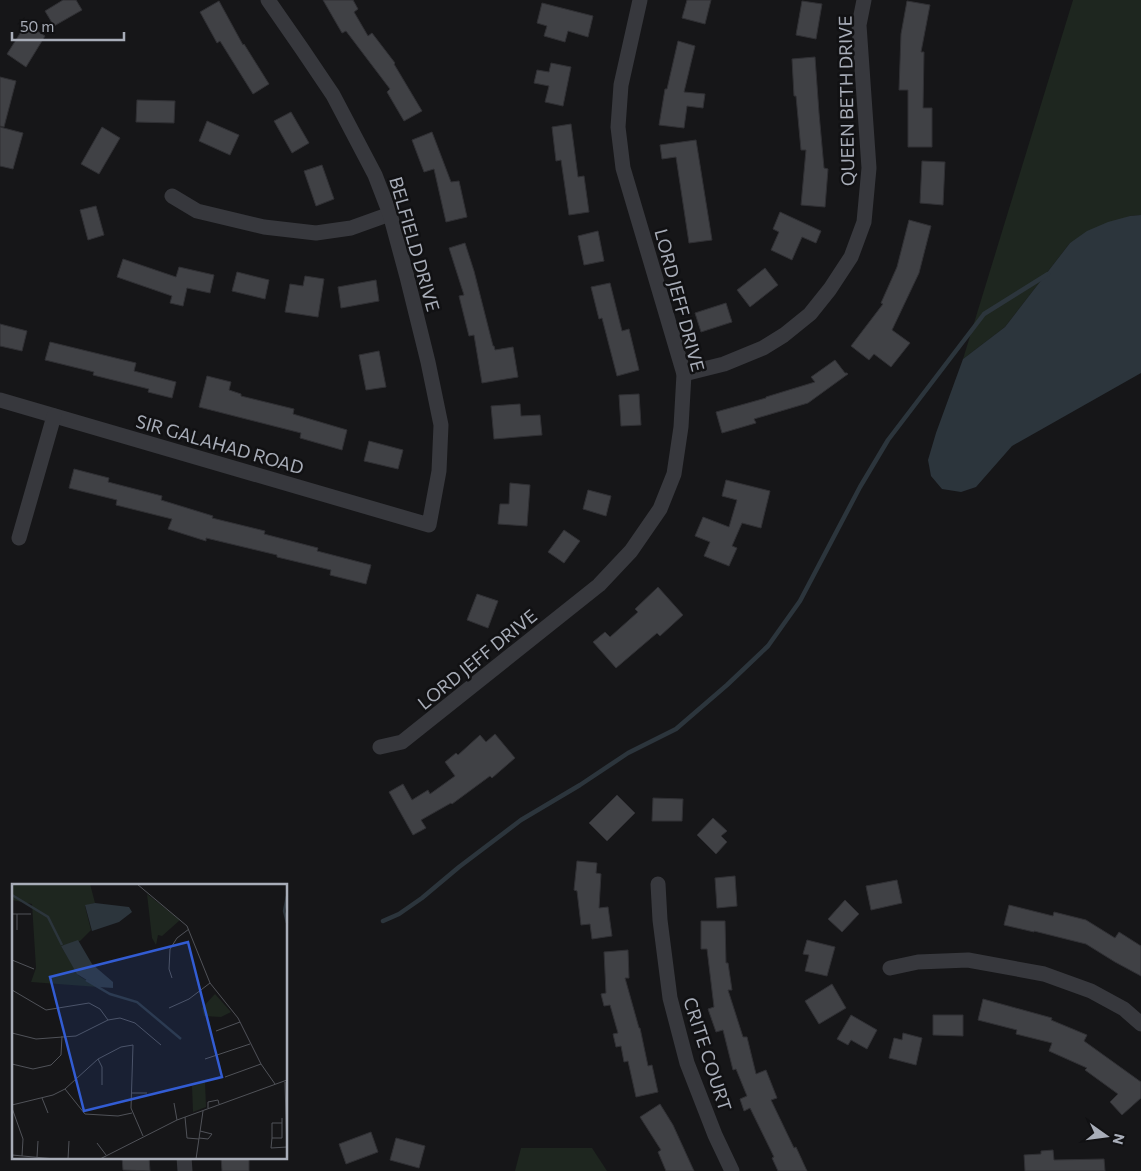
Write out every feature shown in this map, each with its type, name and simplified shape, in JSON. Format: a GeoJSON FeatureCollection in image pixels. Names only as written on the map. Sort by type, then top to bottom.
{"type":"FeatureCollection","features":[{"type":"Feature","properties":{"kind":"street","name":"BELFIELD DRIVE"},"geometry":{"type":"LineString","coordinates":[[268,0],[333,95],[376,174],[390,214],[424,343],[441,425],[439,471],[429,525]]}},
{"type":"Feature","properties":{"kind":"street","name":"LORD JEFF DRIVE"},"geometry":{"type":"LineString","coordinates":[[380,747],[402,742],[599,585],[631,551],[660,509],[674,474],[681,427],[684,374],[623,168],[618,127],[621,85],[640,0]]}},
{"type":"Feature","properties":{"kind":"street","name":"QUEEN BETH DRIVE"},"geometry":{"type":"LineString","coordinates":[[684,374],[724,364],[763,348],[784,335],[810,314],[830,289],[851,257],[864,222],[869,168],[860,25],[864,0]]}},
{"type":"Feature","properties":{"kind":"street"},"geometry":{"type":"LineString","coordinates":[[172,196],[197,211],[264,228],[316,233],[351,228],[390,214]]}},
{"type":"Feature","properties":{"kind":"street","name":"SIR GALAHAD ROAD"},"geometry":{"type":"LineString","coordinates":[[0,400],[429,525]]}},
{"type":"Feature","properties":{"kind":"street"},"geometry":{"type":"LineString","coordinates":[[19,538],[54,416]]}},
{"type":"Feature","properties":{"kind":"street","name":"CRITE COURT"},"geometry":{"type":"LineString","coordinates":[[658,884],[660,920],[670,998],[687,1062],[732,1171]]}},
{"type":"Feature","properties":{"kind":"street"},"geometry":{"type":"LineString","coordinates":[[890,968],[918,962],[968,960],[1044,974],[1091,991],[1124,1009],[1141,1024]]}},
{"type":"Feature","properties":{"kind":"street"},"geometry":{"type":"LineString","coordinates":[[184,1158],[185,1171]]}},
{"type":"Feature","properties":{"kind":"shaded area"},"geometry":{"type":"Polygon","coordinates":[[[1073,0],[1141,0],[1141,215],[1130,216],[1070,243],[1005,327],[963,359],[1073,0]]]}},
{"type":"Feature","properties":{"kind":"shaded area"},"geometry":{"type":"Polygon","coordinates":[[[1141,215],[1141,373],[1012,446],[976,487],[961,492],[942,489],[931,476],[928,460],[963,359],[1005,327],[1070,243],[1087,231],[1108,222],[1141,215]]]}},
{"type":"Feature","properties":{"kind":"shaded area"},"geometry":{"type":"Polygon","coordinates":[[[521,1148],[592,1148],[607,1171],[515,1171],[521,1148]]]}},
{"type":"Feature","properties":{"kind":"building"},"geometry":{"type":"Polygon","coordinates":[[[63,0],[76,0],[82,10],[54,26],[45,11],[63,0]]]}},
{"type":"Feature","properties":{"kind":"building"},"geometry":{"type":"Polygon","coordinates":[[[323,0],[353,0],[358,9],[354,12],[368,36],[372,33],[395,63],[422,111],[404,121],[387,92],[390,89],[346,31],[342,33],[323,0]]]}},
{"type":"Feature","properties":{"kind":"building"},"geometry":{"type":"Polygon","coordinates":[[[687,0],[711,0],[705,24],[682,18],[687,0]]]}},
{"type":"Feature","properties":{"kind":"building"},"geometry":{"type":"Polygon","coordinates":[[[219,1],[243,45],[269,84],[253,94],[220,41],[217,43],[200,12],[219,1]]]}},
{"type":"Feature","properties":{"kind":"building"},"geometry":{"type":"Polygon","coordinates":[[[802,1],[822,4],[816,39],[796,35],[802,1]]]}},
{"type":"Feature","properties":{"kind":"building"},"geometry":{"type":"Polygon","coordinates":[[[907,1],[930,5],[921,52],[924,52],[923,108],[932,108],[932,147],[908,147],[908,90],[899,90],[901,34],[907,1]]]}},
{"type":"Feature","properties":{"kind":"building"},"geometry":{"type":"Polygon","coordinates":[[[542,3],[593,16],[588,37],[568,31],[565,42],[544,36],[547,26],[537,23],[542,3]]]}},
{"type":"Feature","properties":{"kind":"building"},"geometry":{"type":"Polygon","coordinates":[[[26,24],[45,36],[26,67],[7,54],[26,24]]]}},
{"type":"Feature","properties":{"kind":"building"},"geometry":{"type":"Polygon","coordinates":[[[678,41],[695,46],[684,92],[705,94],[703,108],[687,106],[684,128],[659,125],[665,89],[667,89],[678,41]]]}},
{"type":"Feature","properties":{"kind":"building"},"geometry":{"type":"Polygon","coordinates":[[[815,57],[824,168],[828,169],[825,207],[801,205],[806,150],[801,150],[796,96],[794,96],[792,59],[815,57]]]}},
{"type":"Feature","properties":{"kind":"building"},"geometry":{"type":"Polygon","coordinates":[[[551,63],[571,67],[563,106],[545,102],[549,86],[534,83],[537,70],[549,72],[551,63]]]}},
{"type":"Feature","properties":{"kind":"building"},"geometry":{"type":"Polygon","coordinates":[[[0,77],[16,81],[4,127],[0,126],[0,77]]]}},
{"type":"Feature","properties":{"kind":"building"},"geometry":{"type":"Polygon","coordinates":[[[137,100],[175,101],[174,123],[136,122],[137,100]]]}},
{"type":"Feature","properties":{"kind":"building"},"geometry":{"type":"Polygon","coordinates":[[[291,112],[309,143],[292,153],[274,121],[291,112]]]}},
{"type":"Feature","properties":{"kind":"building"},"geometry":{"type":"Polygon","coordinates":[[[207,121],[239,135],[230,155],[199,141],[207,121]]]}},
{"type":"Feature","properties":{"kind":"building"},"geometry":{"type":"Polygon","coordinates":[[[571,124],[578,177],[584,176],[589,212],[569,215],[561,160],[556,161],[552,127],[571,124]]]}},
{"type":"Feature","properties":{"kind":"building"},"geometry":{"type":"Polygon","coordinates":[[[0,127],[23,133],[13,169],[0,166],[0,127]]]}},
{"type":"Feature","properties":{"kind":"building"},"geometry":{"type":"Polygon","coordinates":[[[102,127],[120,138],[99,174],[81,164],[102,127]]]}},
{"type":"Feature","properties":{"kind":"building"},"geometry":{"type":"Polygon","coordinates":[[[432,132],[451,182],[459,181],[467,217],[446,222],[434,169],[424,172],[412,140],[432,132]]]}},
{"type":"Feature","properties":{"kind":"building"},"geometry":{"type":"Polygon","coordinates":[[[696,140],[712,240],[689,243],[676,157],[662,159],[660,145],[696,140]]]}},
{"type":"Feature","properties":{"kind":"building"},"geometry":{"type":"Polygon","coordinates":[[[922,161],[945,162],[943,205],[920,203],[922,161]]]}},
{"type":"Feature","properties":{"kind":"building"},"geometry":{"type":"Polygon","coordinates":[[[322,165],[334,199],[316,206],[304,171],[322,165]]]}},
{"type":"Feature","properties":{"kind":"building"},"geometry":{"type":"Polygon","coordinates":[[[96,206],[104,235],[88,240],[80,210],[96,206]]]}},
{"type":"Feature","properties":{"kind":"building"},"geometry":{"type":"Polygon","coordinates":[[[780,212],[821,231],[816,243],[802,237],[792,260],[771,250],[779,232],[773,229],[780,212]]]}},
{"type":"Feature","properties":{"kind":"building"},"geometry":{"type":"Polygon","coordinates":[[[909,220],[931,226],[919,273],[892,330],[910,343],[891,367],[874,354],[869,360],[851,346],[883,304],[881,303],[897,267],[909,220]]]}},
{"type":"Feature","properties":{"kind":"building"},"geometry":{"type":"Polygon","coordinates":[[[598,231],[604,261],[584,265],[578,236],[598,231]]]}},
{"type":"Feature","properties":{"kind":"building"},"geometry":{"type":"Polygon","coordinates":[[[465,243],[493,346],[495,350],[513,347],[518,377],[482,383],[474,335],[469,336],[459,296],[464,295],[449,248],[465,243]]]}},
{"type":"Feature","properties":{"kind":"building"},"geometry":{"type":"Polygon","coordinates":[[[123,259],[176,277],[179,267],[214,275],[210,293],[187,288],[183,306],[170,303],[172,296],[117,277],[123,259]]]}},
{"type":"Feature","properties":{"kind":"building"},"geometry":{"type":"Polygon","coordinates":[[[765,268],[778,285],[750,307],[737,290],[765,268]]]}},
{"type":"Feature","properties":{"kind":"building"},"geometry":{"type":"Polygon","coordinates":[[[237,272],[269,280],[265,299],[232,291],[237,272]]]}},
{"type":"Feature","properties":{"kind":"building"},"geometry":{"type":"Polygon","coordinates":[[[305,276],[324,279],[318,317],[285,312],[290,284],[303,286],[305,276]]]}},
{"type":"Feature","properties":{"kind":"building"},"geometry":{"type":"Polygon","coordinates":[[[376,280],[379,301],[341,308],[338,287],[376,280]]]}},
{"type":"Feature","properties":{"kind":"building"},"geometry":{"type":"Polygon","coordinates":[[[610,283],[622,331],[629,329],[639,370],[617,376],[602,318],[599,319],[591,287],[610,283]]]}},
{"type":"Feature","properties":{"kind":"building"},"geometry":{"type":"Polygon","coordinates":[[[726,303],[732,322],[701,332],[695,313],[726,303]]]}},
{"type":"Feature","properties":{"kind":"building"},"geometry":{"type":"Polygon","coordinates":[[[0,324],[27,331],[22,351],[0,346],[0,324]]]}},
{"type":"Feature","properties":{"kind":"building"},"geometry":{"type":"Polygon","coordinates":[[[50,342],[136,363],[134,371],[176,382],[172,398],[148,392],[149,389],[93,375],[94,372],[45,360],[50,342]]]}},
{"type":"Feature","properties":{"kind":"building"},"geometry":{"type":"Polygon","coordinates":[[[379,351],[386,387],[366,390],[359,355],[379,351]]]}},
{"type":"Feature","properties":{"kind":"building"},"geometry":{"type":"Polygon","coordinates":[[[835,360],[845,373],[848,374],[808,403],[754,419],[756,423],[722,433],[716,412],[815,382],[811,377],[835,360]]]}},
{"type":"Feature","properties":{"kind":"building"},"geometry":{"type":"Polygon","coordinates":[[[207,376],[231,382],[229,390],[241,394],[241,396],[294,409],[293,414],[347,430],[342,450],[300,438],[301,433],[199,407],[207,376]]]}},
{"type":"Feature","properties":{"kind":"building"},"geometry":{"type":"Polygon","coordinates":[[[639,394],[641,425],[621,426],[619,395],[639,394]]]}},
{"type":"Feature","properties":{"kind":"building"},"geometry":{"type":"Polygon","coordinates":[[[520,404],[521,416],[540,415],[542,435],[494,439],[491,406],[520,404]]]}},
{"type":"Feature","properties":{"kind":"building"},"geometry":{"type":"Polygon","coordinates":[[[369,441],[403,450],[398,469],[364,461],[369,441]]]}},
{"type":"Feature","properties":{"kind":"building"},"geometry":{"type":"Polygon","coordinates":[[[74,469],[109,478],[108,482],[162,496],[161,500],[213,516],[212,518],[265,531],[264,534],[318,548],[317,551],[371,565],[366,584],[330,575],[331,570],[277,557],[277,555],[206,538],[206,541],[168,529],[172,519],[116,505],[117,500],[69,488],[74,469]]]}},
{"type":"Feature","properties":{"kind":"building"},"geometry":{"type":"Polygon","coordinates":[[[726,480],[770,491],[761,528],[742,523],[732,546],[737,548],[729,566],[704,556],[710,542],[695,536],[703,517],[729,527],[737,500],[722,496],[726,480]]]}},
{"type":"Feature","properties":{"kind":"building"},"geometry":{"type":"Polygon","coordinates":[[[510,483],[530,485],[527,526],[498,524],[500,504],[509,504],[510,483]]]}},
{"type":"Feature","properties":{"kind":"building"},"geometry":{"type":"Polygon","coordinates":[[[588,490],[611,496],[606,516],[583,509],[588,490]]]}},
{"type":"Feature","properties":{"kind":"building"},"geometry":{"type":"Polygon","coordinates":[[[564,530],[580,541],[564,563],[548,552],[564,530]]]}},
{"type":"Feature","properties":{"kind":"building"},"geometry":{"type":"Polygon","coordinates":[[[658,587],[683,615],[660,636],[657,633],[616,668],[593,642],[605,632],[610,637],[638,612],[635,609],[658,587]]]}},
{"type":"Feature","properties":{"kind":"building"},"geometry":{"type":"Polygon","coordinates":[[[477,594],[498,601],[488,628],[467,620],[477,594]]]}},
{"type":"Feature","properties":{"kind":"building"},"geometry":{"type":"Polygon","coordinates":[[[495,734],[515,758],[492,778],[490,776],[452,804],[421,820],[426,828],[413,835],[389,792],[403,784],[412,800],[428,790],[430,794],[455,776],[445,762],[456,753],[458,755],[480,735],[486,742],[495,734]]]}},
{"type":"Feature","properties":{"kind":"building"},"geometry":{"type":"Polygon","coordinates":[[[617,795],[635,813],[607,841],[589,823],[617,795]]]}},
{"type":"Feature","properties":{"kind":"building"},"geometry":{"type":"Polygon","coordinates":[[[653,798],[683,799],[682,821],[652,821],[653,798]]]}},
{"type":"Feature","properties":{"kind":"building"},"geometry":{"type":"Polygon","coordinates":[[[713,818],[727,831],[721,836],[727,842],[716,854],[697,835],[713,818]]]}},
{"type":"Feature","properties":{"kind":"building"},"geometry":{"type":"Polygon","coordinates":[[[577,861],[597,863],[596,873],[601,874],[599,908],[608,907],[612,936],[592,939],[590,924],[581,925],[577,891],[574,890],[577,861]]]}},
{"type":"Feature","properties":{"kind":"building"},"geometry":{"type":"Polygon","coordinates":[[[735,876],[737,906],[717,908],[715,878],[735,876]]]}},
{"type":"Feature","properties":{"kind":"building"},"geometry":{"type":"Polygon","coordinates":[[[897,880],[902,903],[871,910],[866,886],[897,880]]]}},
{"type":"Feature","properties":{"kind":"building"},"geometry":{"type":"Polygon","coordinates":[[[845,900],[859,914],[842,932],[828,919],[845,900]]]}},
{"type":"Feature","properties":{"kind":"building"},"geometry":{"type":"Polygon","coordinates":[[[1009,905],[1053,916],[1054,912],[1086,920],[1115,938],[1119,932],[1141,946],[1141,976],[1086,944],[1004,925],[1009,905]]]}},
{"type":"Feature","properties":{"kind":"building"},"geometry":{"type":"Polygon","coordinates":[[[701,921],[725,921],[726,963],[728,963],[732,990],[728,990],[743,1037],[747,1037],[756,1074],[766,1070],[777,1098],[771,1100],[807,1171],[778,1171],[772,1158],[774,1157],[750,1108],[744,1111],[740,1099],[747,1096],[736,1069],[733,1070],[723,1030],[716,1032],[708,1009],[714,1007],[707,949],[701,949],[701,921]]]}},
{"type":"Feature","properties":{"kind":"building"},"geometry":{"type":"Polygon","coordinates":[[[807,940],[835,947],[827,976],[805,971],[809,955],[803,954],[807,940]]]}},
{"type":"Feature","properties":{"kind":"building"},"geometry":{"type":"Polygon","coordinates":[[[628,950],[629,978],[625,978],[640,1028],[648,1066],[652,1065],[658,1092],[636,1097],[628,1061],[624,1062],[621,1046],[616,1047],[613,1034],[618,1033],[610,1005],[604,1006],[601,994],[606,993],[604,952],[628,950]]]}},
{"type":"Feature","properties":{"kind":"building"},"geometry":{"type":"Polygon","coordinates":[[[832,984],[846,1008],[819,1024],[805,1001],[832,984]]]}},
{"type":"Feature","properties":{"kind":"building"},"geometry":{"type":"Polygon","coordinates":[[[983,999],[1052,1018],[1051,1020],[1087,1035],[1084,1041],[1141,1082],[1141,1098],[1122,1115],[1110,1102],[1118,1094],[1085,1070],[1087,1068],[1049,1051],[1052,1043],[1016,1034],[1017,1030],[978,1020],[983,999]]]}},
{"type":"Feature","properties":{"kind":"building"},"geometry":{"type":"Polygon","coordinates":[[[851,1015],[877,1030],[867,1049],[851,1040],[848,1045],[837,1039],[851,1015]]]}},
{"type":"Feature","properties":{"kind":"building"},"geometry":{"type":"Polygon","coordinates":[[[933,1015],[963,1015],[963,1036],[933,1035],[933,1015]]]}},
{"type":"Feature","properties":{"kind":"building"},"geometry":{"type":"Polygon","coordinates":[[[903,1033],[922,1038],[916,1065],[889,1058],[894,1038],[902,1040],[903,1033]]]}},
{"type":"Feature","properties":{"kind":"building"},"geometry":{"type":"Polygon","coordinates":[[[660,1104],[673,1125],[694,1171],[666,1171],[658,1152],[661,1150],[640,1117],[660,1104]]]}},
{"type":"Feature","properties":{"kind":"building"},"geometry":{"type":"Polygon","coordinates":[[[371,1132],[378,1152],[346,1164],[339,1144],[371,1132]]]}},
{"type":"Feature","properties":{"kind":"building"},"geometry":{"type":"Polygon","coordinates":[[[396,1138],[425,1146],[419,1168],[390,1160],[396,1138]]]}},
{"type":"Feature","properties":{"kind":"building"},"geometry":{"type":"Polygon","coordinates":[[[1053,1150],[1054,1160],[1104,1159],[1105,1171],[1025,1171],[1024,1155],[1041,1154],[1041,1151],[1053,1150]]]}},
{"type":"Feature","properties":{"kind":"building"},"geometry":{"type":"Polygon","coordinates":[[[122,1158],[149,1158],[150,1171],[123,1170],[122,1158]]]}},
{"type":"Feature","properties":{"kind":"building"},"geometry":{"type":"Polygon","coordinates":[[[221,1158],[249,1158],[249,1171],[222,1171],[221,1158]]]}},
{"type":"Feature","properties":{"kind":"waterway"},"geometry":{"type":"LineString","coordinates":[[383,921],[399,914],[422,898],[521,820],[580,785],[628,753],[676,729],[768,646],[800,601],[860,487],[888,440],[984,314],[1048,274]]}}]}
